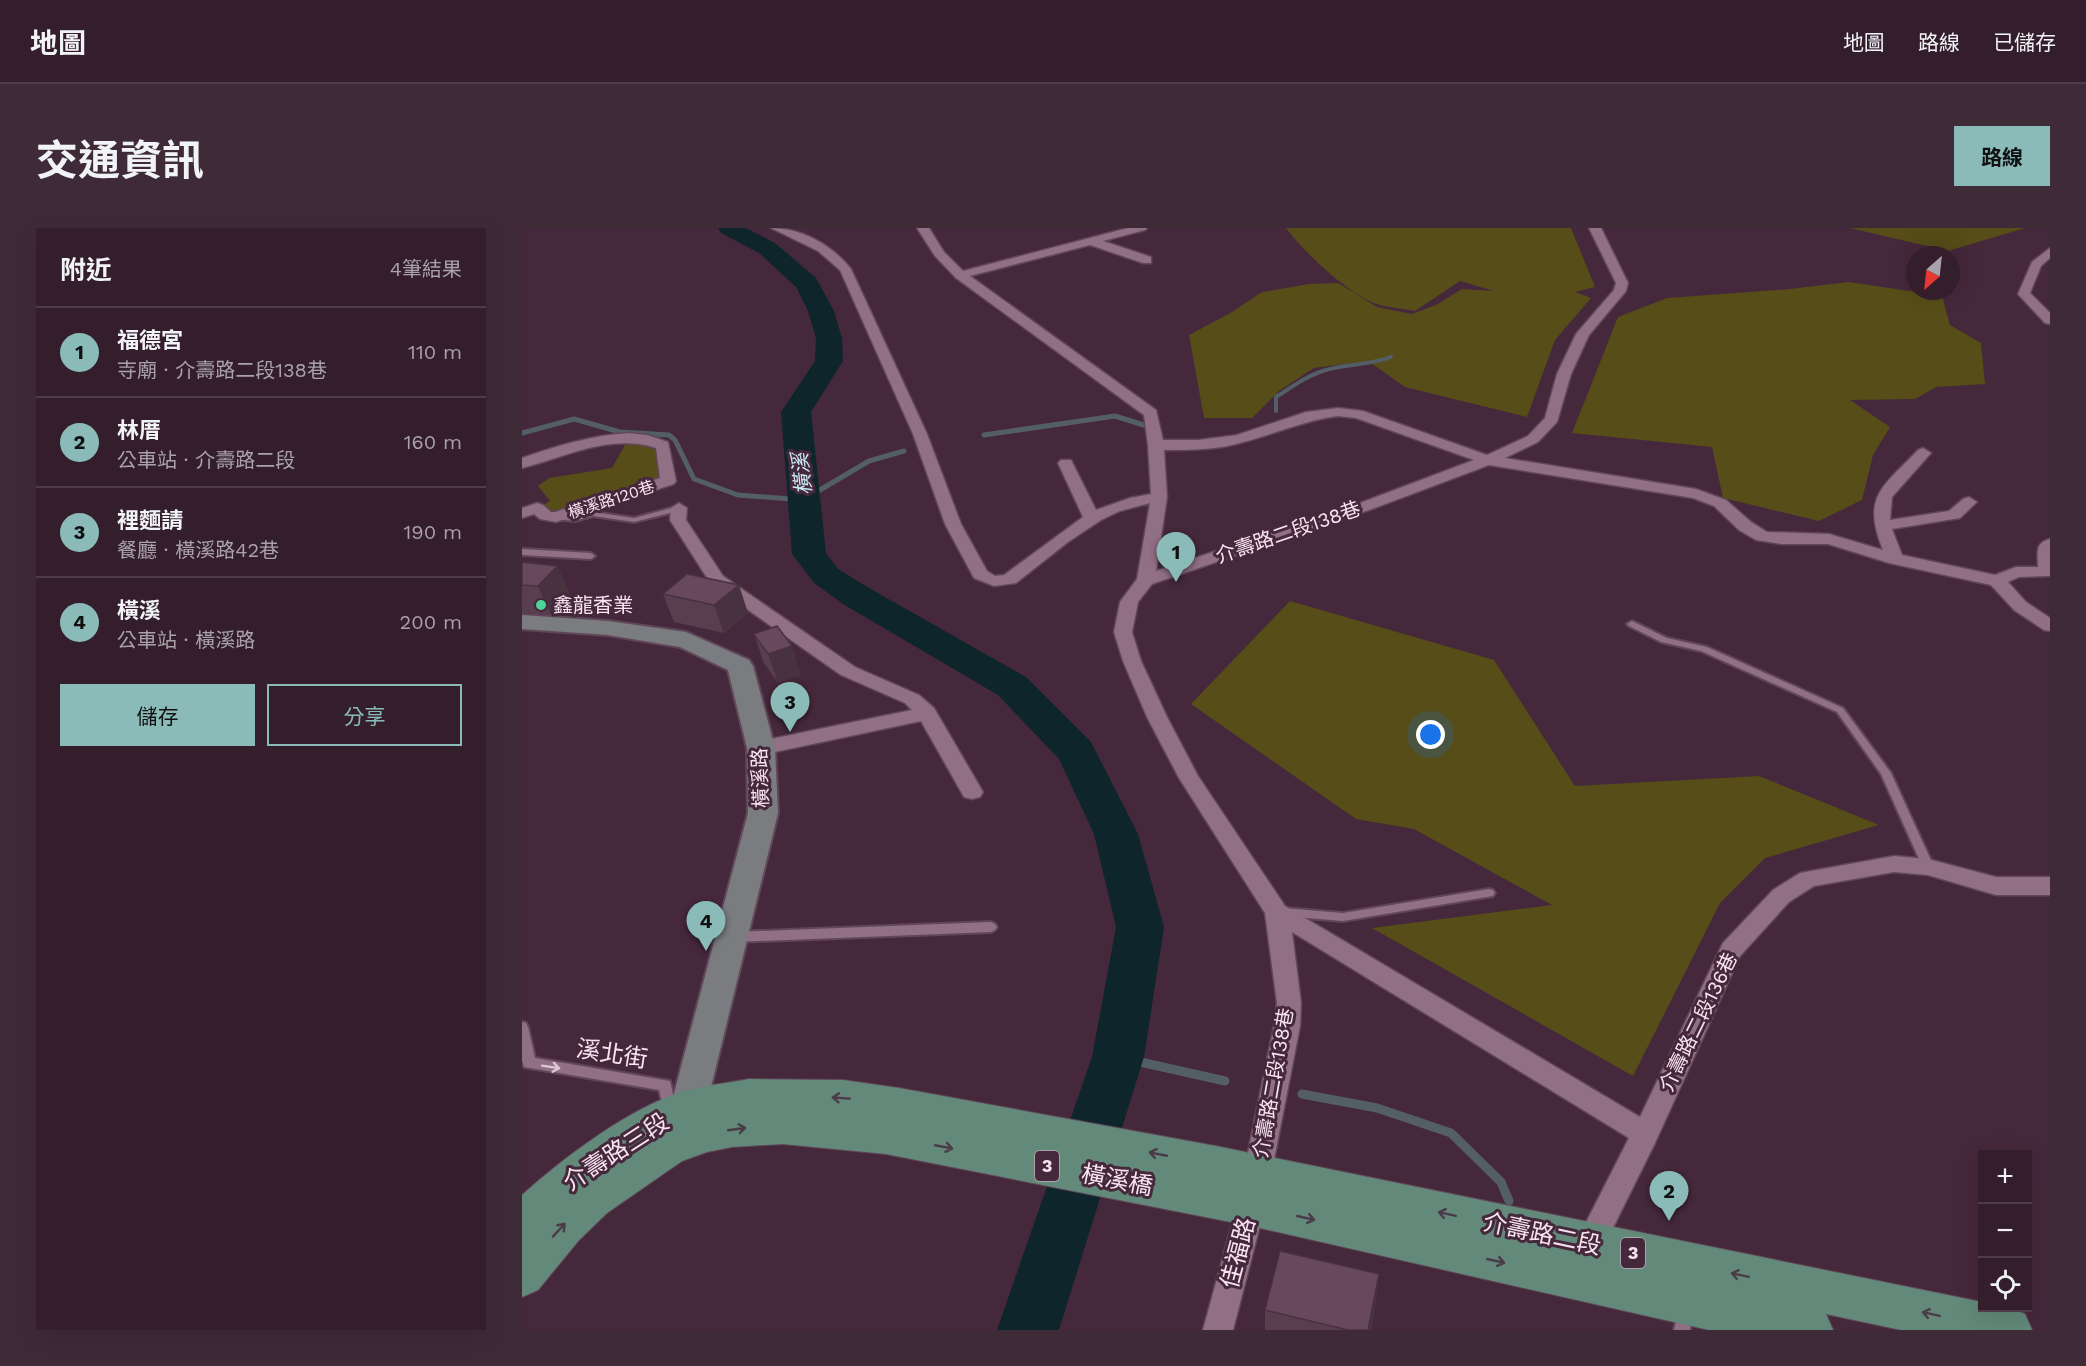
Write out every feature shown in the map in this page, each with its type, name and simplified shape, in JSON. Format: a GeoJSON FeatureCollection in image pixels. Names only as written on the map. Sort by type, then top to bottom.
{"type":"FeatureCollection","features":[{"type":"Feature","properties":{"kind":"main road","name":"橫溪路"},"geometry":{"type":"LineString","coordinates":[[522,622],[608,628],[686,640],[740,666],[761,748],[763,813],[679,1122]]}},
{"type":"Feature","properties":{"kind":"main road","name":"橫溪橋"},"geometry":{"type":"LineString","coordinates":[[892,1121],[1233,1186]]}},
{"type":"Feature","properties":{"kind":"main road","name":"介壽路三段"},"geometry":{"type":"LineString","coordinates":[[522,1223],[561,1187],[633,1135],[679,1122],[743,1128],[778,1126],[835,1129],[892,1121]]}},
{"type":"Feature","properties":{"kind":"main road","name":"介壽路三段"},"geometry":{"type":"LineString","coordinates":[[522,1275],[544,1246],[582,1206],[679,1122]]}},
{"type":"Feature","properties":{"kind":"main road","name":"介壽路二段"},"geometry":{"type":"LineString","coordinates":[[1233,1186],[1580,1261],[2009,1330]]}},
{"type":"Feature","properties":{"kind":"main road","name":"介壽路二段"},"geometry":{"type":"LineString","coordinates":[[1580,1261],[1684,1316],[1810,1330]]}},
{"type":"Feature","properties":{"kind":"street"},"geometry":{"type":"LineString","coordinates":[[777,228],[833,254],[845,269],[920,434],[953,524],[980,574],[995,581],[1010,579],[1091,517],[1128,501],[1159,497]]}},
{"type":"Feature","properties":{"kind":"street"},"geometry":{"type":"LineString","coordinates":[[923,228],[939,254],[960,275],[1146,408],[1153,419],[1159,497],[1146,580]]}},
{"type":"Feature","properties":{"kind":"street"},"geometry":{"type":"LineString","coordinates":[[960,275],[1141,228]]}},
{"type":"Feature","properties":{"kind":"street","name":"介壽路二段138巷"},"geometry":{"type":"LineString","coordinates":[[1233,1186],[1287,1026],[1289,1003],[1277,912],[1189,778],[1156,717],[1123,632],[1129,602],[1146,580],[1366,506],[1488,459],[1533,439],[1552,419],[1564,374],[1584,334],[1620,291],[1622,283],[1595,228]]}},
{"type":"Feature","properties":{"kind":"street"},"geometry":{"type":"LineString","coordinates":[[1090,241],[1147,260]]}},
{"type":"Feature","properties":{"kind":"street"},"geometry":{"type":"LineString","coordinates":[[2050,252],[2036,265],[2024,294],[2050,320]]}},
{"type":"Feature","properties":{"kind":"street"},"geometry":{"type":"LineString","coordinates":[[1156,445],[1199,445],[1239,439],[1262,433],[1299,417],[1347,412],[1488,459],[1557,473],[1680,490],[1720,503],[1745,526],[1762,536],[1781,539],[1829,538],[1895,560],[1997,581],[2020,606],[2050,626]]}},
{"type":"Feature","properties":{"kind":"street","name":"橫溪路120巷"},"geometry":{"type":"LineString","coordinates":[[522,463],[589,442],[649,438],[663,445],[668,481],[556,517],[546,516],[537,507],[522,513]]}},
{"type":"Feature","properties":{"kind":"street"},"geometry":{"type":"LineString","coordinates":[[1895,560],[1882,526],[1881,504],[1884,496],[1923,453]]}},
{"type":"Feature","properties":{"kind":"street"},"geometry":{"type":"LineString","coordinates":[[1066,463],[1091,517]]}},
{"type":"Feature","properties":{"kind":"street"},"geometry":{"type":"LineString","coordinates":[[1882,526],[1954,515],[1969,502]]}},
{"type":"Feature","properties":{"kind":"street"},"geometry":{"type":"LineString","coordinates":[[679,508],[678,520],[717,580],[848,671],[912,699],[927,713],[972,792]]}},
{"type":"Feature","properties":{"kind":"street"},"geometry":{"type":"LineString","coordinates":[[1997,581],[2016,572],[2047,572],[2046,546],[2050,544]]}},
{"type":"Feature","properties":{"kind":"street"},"geometry":{"type":"LineString","coordinates":[[761,748],[927,713]]}},
{"type":"Feature","properties":{"kind":"street","name":"介壽路二段136巷"},"geometry":{"type":"LineString","coordinates":[[1580,1261],[1645,1134],[1731,950],[1781,896],[1808,879],[1894,864],[1928,867],[1996,886],[2050,886]]}},
{"type":"Feature","properties":{"kind":"street"},"geometry":{"type":"LineString","coordinates":[[1277,912],[1645,1134]]}},
{"type":"Feature","properties":{"kind":"street","name":"佳福路"},"geometry":{"type":"LineString","coordinates":[[1218,1330],[1233,1186]]}},
{"type":"Feature","properties":{"kind":"lane"},"geometry":{"type":"LineString","coordinates":[[556,517],[575,519],[593,514],[634,520],[679,508]]}},
{"type":"Feature","properties":{"kind":"lane"},"geometry":{"type":"LineString","coordinates":[[522,552],[591,556]]}},
{"type":"Feature","properties":{"kind":"lane"},"geometry":{"type":"LineString","coordinates":[[1632,624],[1664,640],[1704,649],[1840,710],[1886,773],[1928,867]]}},
{"type":"Feature","properties":{"kind":"lane"},"geometry":{"type":"LineString","coordinates":[[1277,912],[1342,917],[1489,893]]}},
{"type":"Feature","properties":{"kind":"lane"},"geometry":{"type":"LineString","coordinates":[[730,937],[991,927]]}},
{"type":"Feature","properties":{"kind":"lane","name":"溪北街"},"geometry":{"type":"LineString","coordinates":[[522,1027],[529,1063],[665,1085],[679,1122]]}},
{"type":"Feature","properties":{"kind":"shaded area"},"geometry":{"type":"Polygon","coordinates":[[[1286,228],[1571,228],[1595,287],[1575,292],[1591,298],[1555,340],[1527,417],[1405,387],[1368,361],[1314,368],[1279,391],[1252,418],[1204,418],[1189,335],[1232,312],[1262,292],[1309,284],[1338,283],[1377,307],[1412,314],[1436,305],[1462,289],[1494,291],[1460,281],[1415,311],[1379,305],[1363,298],[1339,281],[1303,248],[1286,228]]]}},
{"type":"Feature","properties":{"kind":"shaded area"},"geometry":{"type":"Polygon","coordinates":[[[1850,228],[2025,228],[1960,247],[1927,246],[1850,228]]]}},
{"type":"Feature","properties":{"kind":"shaded area"},"geometry":{"type":"Polygon","coordinates":[[[1849,282],[1906,291],[1906,300],[1943,300],[1950,325],[1981,343],[1985,384],[1936,387],[1915,399],[1850,400],[1890,427],[1873,455],[1862,500],[1819,521],[1723,498],[1712,447],[1572,433],[1618,317],[1667,298],[1790,289],[1849,282]]]}},
{"type":"Feature","properties":{"kind":"shaded area"},"geometry":{"type":"Polygon","coordinates":[[[626,443],[647,443],[656,448],[661,480],[556,514],[549,512],[543,505],[550,501],[538,486],[549,478],[612,468],[626,443]]]}},
{"type":"Feature","properties":{"kind":"shaded area"},"geometry":{"type":"Polygon","coordinates":[[[1290,601],[1494,660],[1575,786],[1759,776],[1879,825],[1765,858],[1720,903],[1633,1076],[1372,928],[1552,905],[1414,829],[1356,819],[1191,704],[1290,601]]]}},
{"type":"Feature","properties":{"kind":"building"},"geometry":{"type":"Polygon","coordinates":[[[522,562],[557,566],[538,586],[522,585],[522,562]]]}},
{"type":"Feature","properties":{"kind":"building"},"geometry":{"type":"Polygon","coordinates":[[[687,574],[739,585],[714,605],[663,594],[687,574]]]}},
{"type":"Feature","properties":{"kind":"building"},"geometry":{"type":"Polygon","coordinates":[[[777,626],[792,646],[768,654],[754,634],[777,626]]]}},
{"type":"Feature","properties":{"kind":"building"},"geometry":{"type":"Polygon","coordinates":[[[1280,1251],[1379,1274],[1368,1330],[1348,1330],[1265,1310],[1280,1251]]]}},
{"type":"Feature","properties":{"kind":"waterway","name":"橫溪"},"geometry":{"type":"LineString","coordinates":[[729,228],[767,248],[807,283],[821,311],[829,338],[829,361],[796,412],[809,554],[826,576],[856,596],[1012,686],[1076,752],[1116,834],[1140,927],[1118,1057],[1028,1330]]}},
{"type":"Feature","properties":{"kind":"waterway"},"geometry":{"type":"LineString","coordinates":[[1276,411],[1276,397],[1313,375],[1334,368],[1375,362],[1391,357]]}},
{"type":"Feature","properties":{"kind":"waterway"},"geometry":{"type":"LineString","coordinates":[[984,435],[1115,416],[1147,426]]}},
{"type":"Feature","properties":{"kind":"waterway"},"geometry":{"type":"LineString","coordinates":[[522,433],[574,419],[620,432],[669,435],[675,440],[694,479],[738,495],[803,500],[869,461],[904,451]]}},
{"type":"Feature","properties":{"kind":"waterway"},"geometry":{"type":"LineString","coordinates":[[1118,1057],[1225,1081]]}},
{"type":"Feature","properties":{"kind":"waterway"},"geometry":{"type":"LineString","coordinates":[[1302,1094],[1377,1108],[1451,1133],[1501,1182],[1509,1201]]}},
{"type":"Feature","properties":{"kind":"place","name":"福德宮"},"geometry":{"type":"Point","coordinates":[1176,582]}},
{"type":"Feature","properties":{"kind":"place","name":"鑫龍香業"},"geometry":{"type":"Point","coordinates":[541,605]}},
{"type":"Feature","properties":{"kind":"place","name":"裡麵請"},"geometry":{"type":"Point","coordinates":[790,732]}},
{"type":"Feature","properties":{"kind":"place","name":"橫溪"},"geometry":{"type":"Point","coordinates":[706,951]}},
{"type":"Feature","properties":{"kind":"place","name":"林厝"},"geometry":{"type":"Point","coordinates":[1669,1221]}}]}
